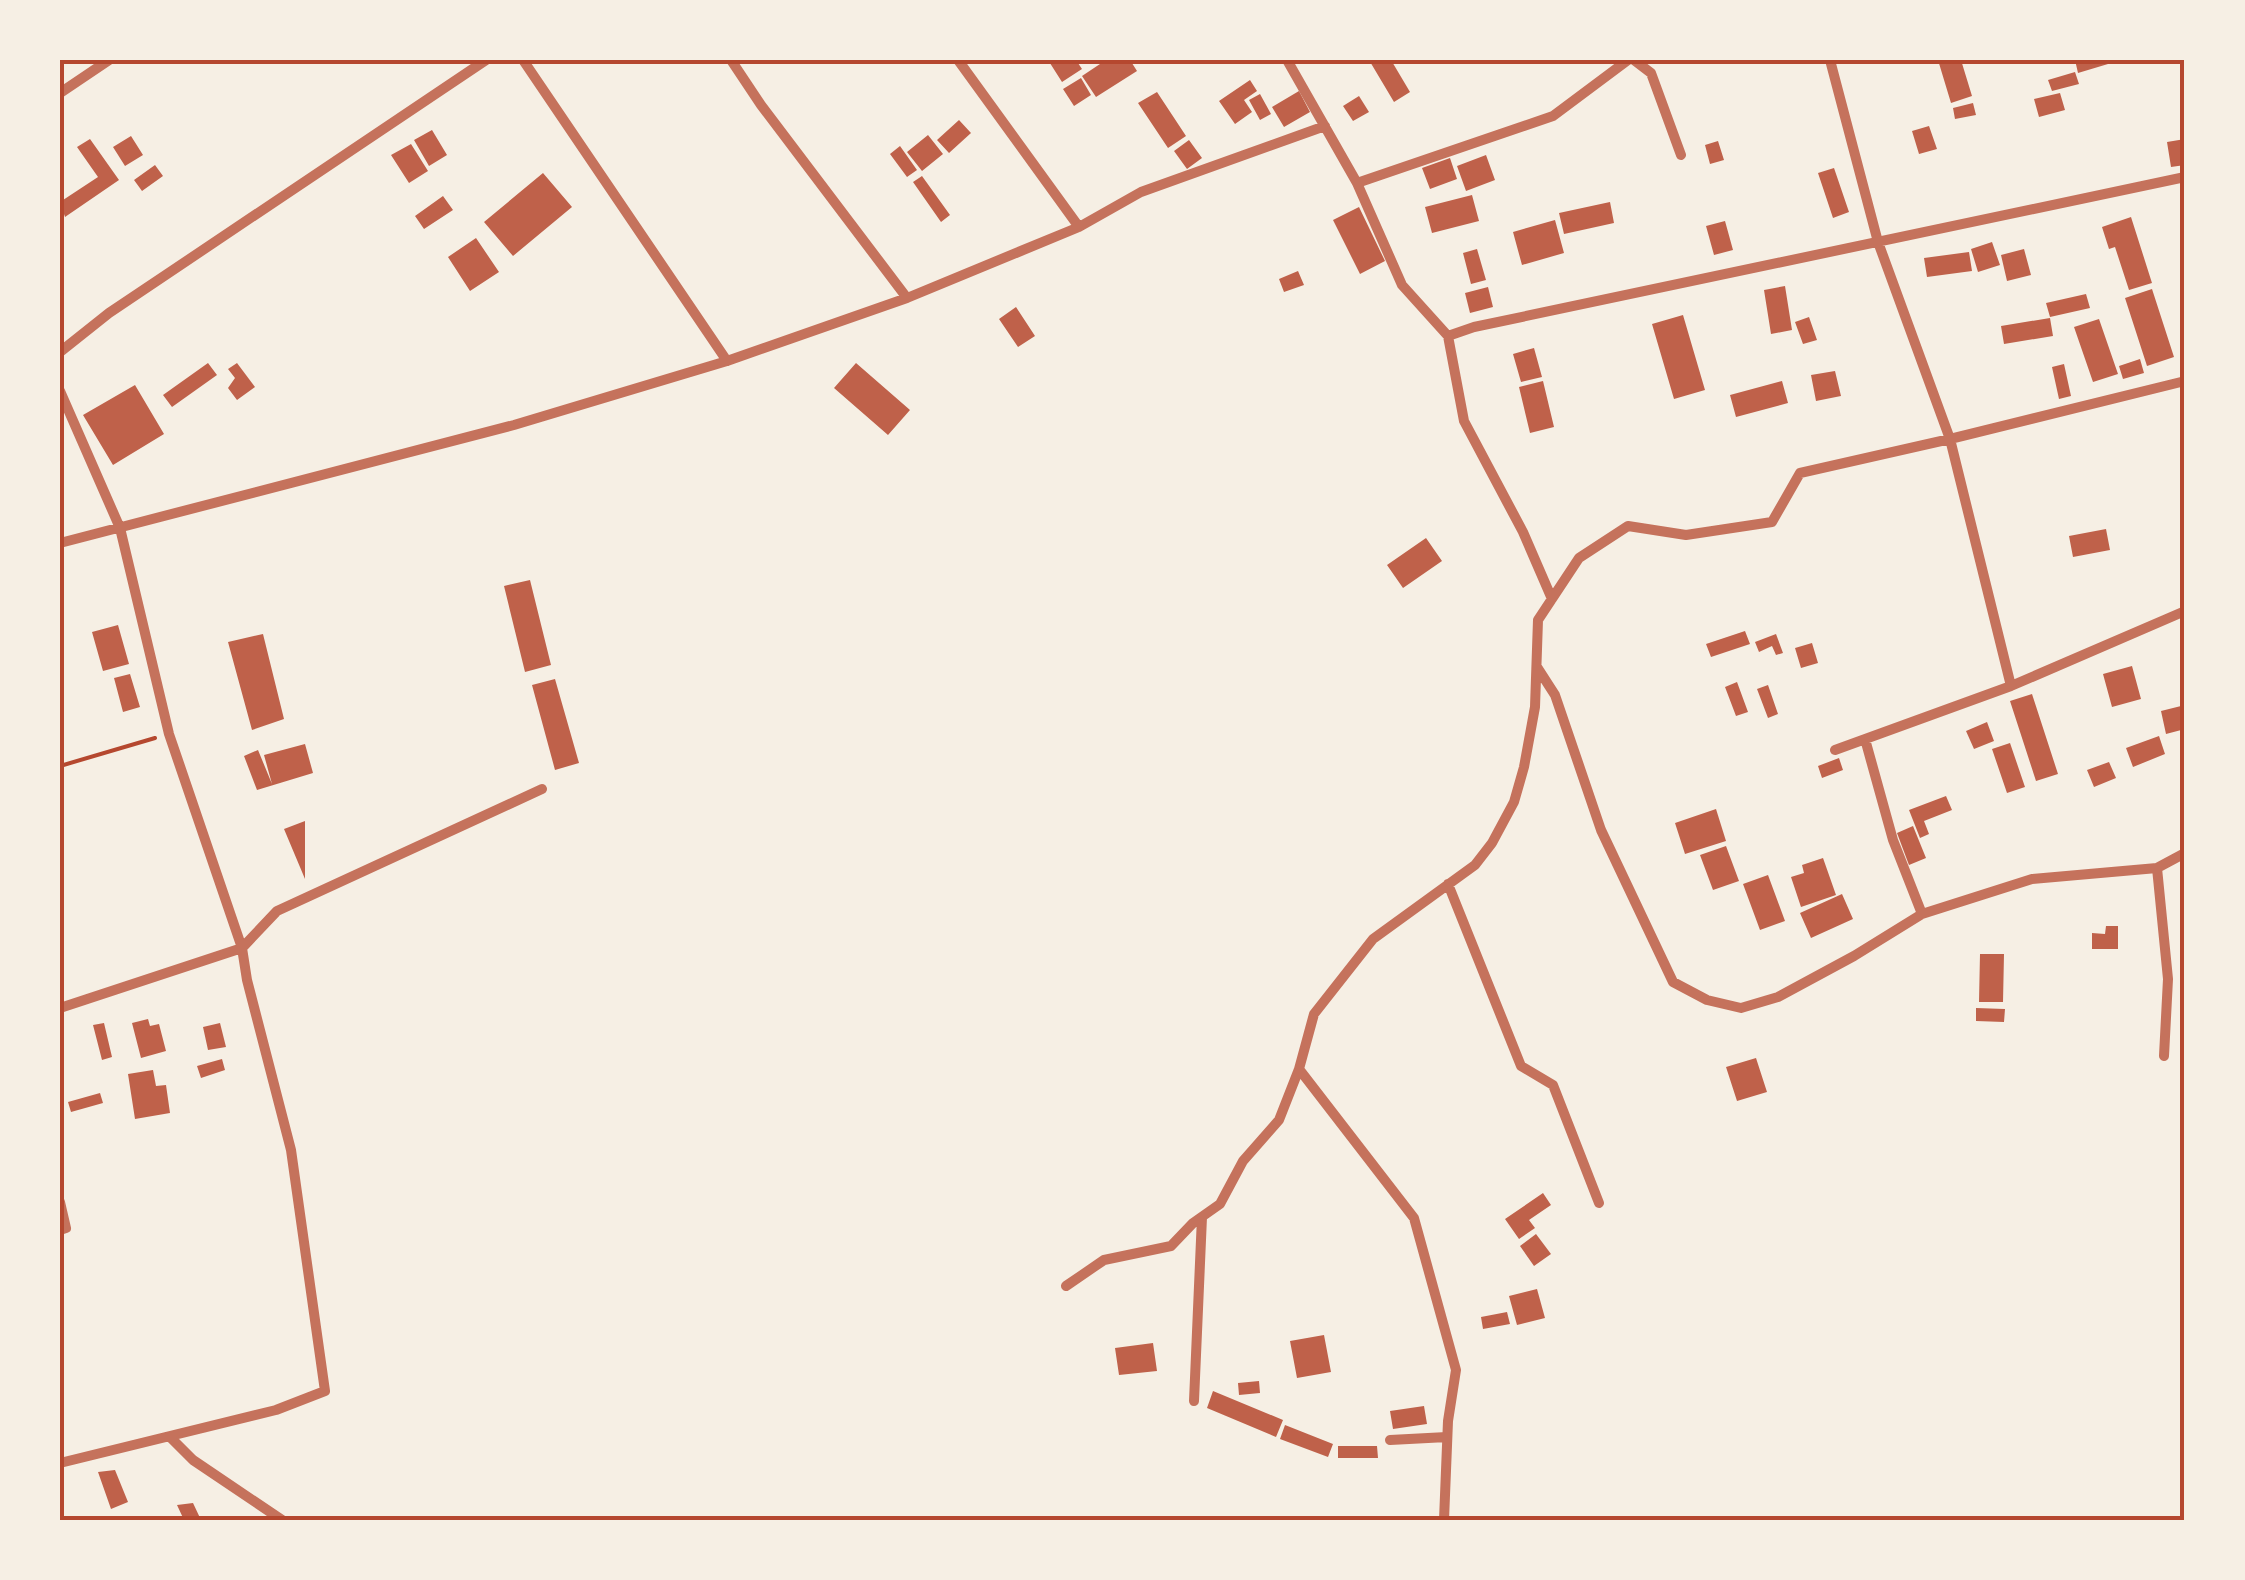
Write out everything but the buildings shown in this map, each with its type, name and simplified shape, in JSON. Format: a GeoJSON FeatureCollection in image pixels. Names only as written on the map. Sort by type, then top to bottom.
{"type":"FeatureCollection","features":[{"type":"Feature","properties":{"kind":"street"},"geometry":{"type":"LineString","coordinates":[[60,93],[110,60]]}},
{"type":"Feature","properties":{"kind":"street"},"geometry":{"type":"LineString","coordinates":[[60,352],[109,313],[486,60]]}},
{"type":"Feature","properties":{"kind":"street"},"geometry":{"type":"LineString","coordinates":[[522,60],[727,361]]}},
{"type":"Feature","properties":{"kind":"street"},"geometry":{"type":"LineString","coordinates":[[731,60],[908,298]]}},
{"type":"Feature","properties":{"kind":"street"},"geometry":{"type":"LineString","coordinates":[[958,60],[1079,227]]}},
{"type":"Feature","properties":{"kind":"street"},"geometry":{"type":"LineString","coordinates":[[1287,60],[1357,183],[1402,285],[1448,336],[1464,421],[1552,598]]}},
{"type":"Feature","properties":{"kind":"street"},"geometry":{"type":"LineString","coordinates":[[1357,183],[1553,116],[1631,60],[1651,73],[1681,154]]}},
{"type":"Feature","properties":{"kind":"street"},"geometry":{"type":"LineString","coordinates":[[1830,60],[1878,242],[1950,440],[2011,686]]}},
{"type":"Feature","properties":{"kind":"street"},"geometry":{"type":"LineString","coordinates":[[60,543],[514,425],[727,361],[908,298],[1079,227],[1142,192],[1325,126]]}},
{"type":"Feature","properties":{"kind":"street"},"geometry":{"type":"LineString","coordinates":[[1448,336],[1474,327],[2185,177]]}},
{"type":"Feature","properties":{"kind":"street"},"geometry":{"type":"LineString","coordinates":[[1066,1286],[1104,1260],[1172,1246],[1220,1204],[1243,1161],[1279,1120],[1300,1069],[1314,1014],[1373,939],[1475,864],[1492,843],[1514,802],[1534,707],[1538,620],[1579,558],[1628,526],[1686,535],[1772,522],[1800,473],[1950,440],[2185,380]]}},
{"type":"Feature","properties":{"kind":"street"},"geometry":{"type":"LineString","coordinates":[[60,390],[120,528],[169,734],[242,948],[291,1150],[325,1391],[276,1410],[60,1463]]}},
{"type":"Feature","properties":{"kind":"street"},"geometry":{"type":"LineString","coordinates":[[1835,750],[2011,686],[2174,612],[2185,611]]}},
{"type":"Feature","properties":{"kind":"street"},"geometry":{"type":"LineString","coordinates":[[1536,666],[1555,696],[1602,830],[1673,982],[1707,1000],[1741,1008],[1778,998],[1922,914],[2032,879],[2157,868],[2185,853]]}},
{"type":"Feature","properties":{"kind":"street"},"geometry":{"type":"LineString","coordinates":[[1865,738],[1893,840],[1922,914]]}},
{"type":"Feature","properties":{"kind":"street"},"geometry":{"type":"LineString","coordinates":[[60,1008],[242,948],[277,911],[542,789]]}},
{"type":"Feature","properties":{"kind":"street"},"geometry":{"type":"LineString","coordinates":[[2157,868],[2168,979],[2164,1056]]}},
{"type":"Feature","properties":{"kind":"street"},"geometry":{"type":"LineString","coordinates":[[1448,884],[1521,1066],[1553,1085],[1600,1203]]}},
{"type":"Feature","properties":{"kind":"street"},"geometry":{"type":"LineString","coordinates":[[1300,1069],[1414,1218],[1456,1370],[1447,1437],[1444,1520]]}},
{"type":"Feature","properties":{"kind":"street"},"geometry":{"type":"LineString","coordinates":[[60,1202],[66,1228],[60,1230]]}},
{"type":"Feature","properties":{"kind":"street"},"geometry":{"type":"LineString","coordinates":[[1194,1401],[1202,1217]]}},
{"type":"Feature","properties":{"kind":"street"},"geometry":{"type":"LineString","coordinates":[[170,1437],[193,1460],[282,1520]]}},
{"type":"Feature","properties":{"kind":"street"},"geometry":{"type":"LineString","coordinates":[[1390,1440],[1447,1437]]}},
{"type":"Feature","properties":{"kind":"path"},"geometry":{"type":"LineString","coordinates":[[60,766],[169,734]]}}]}
